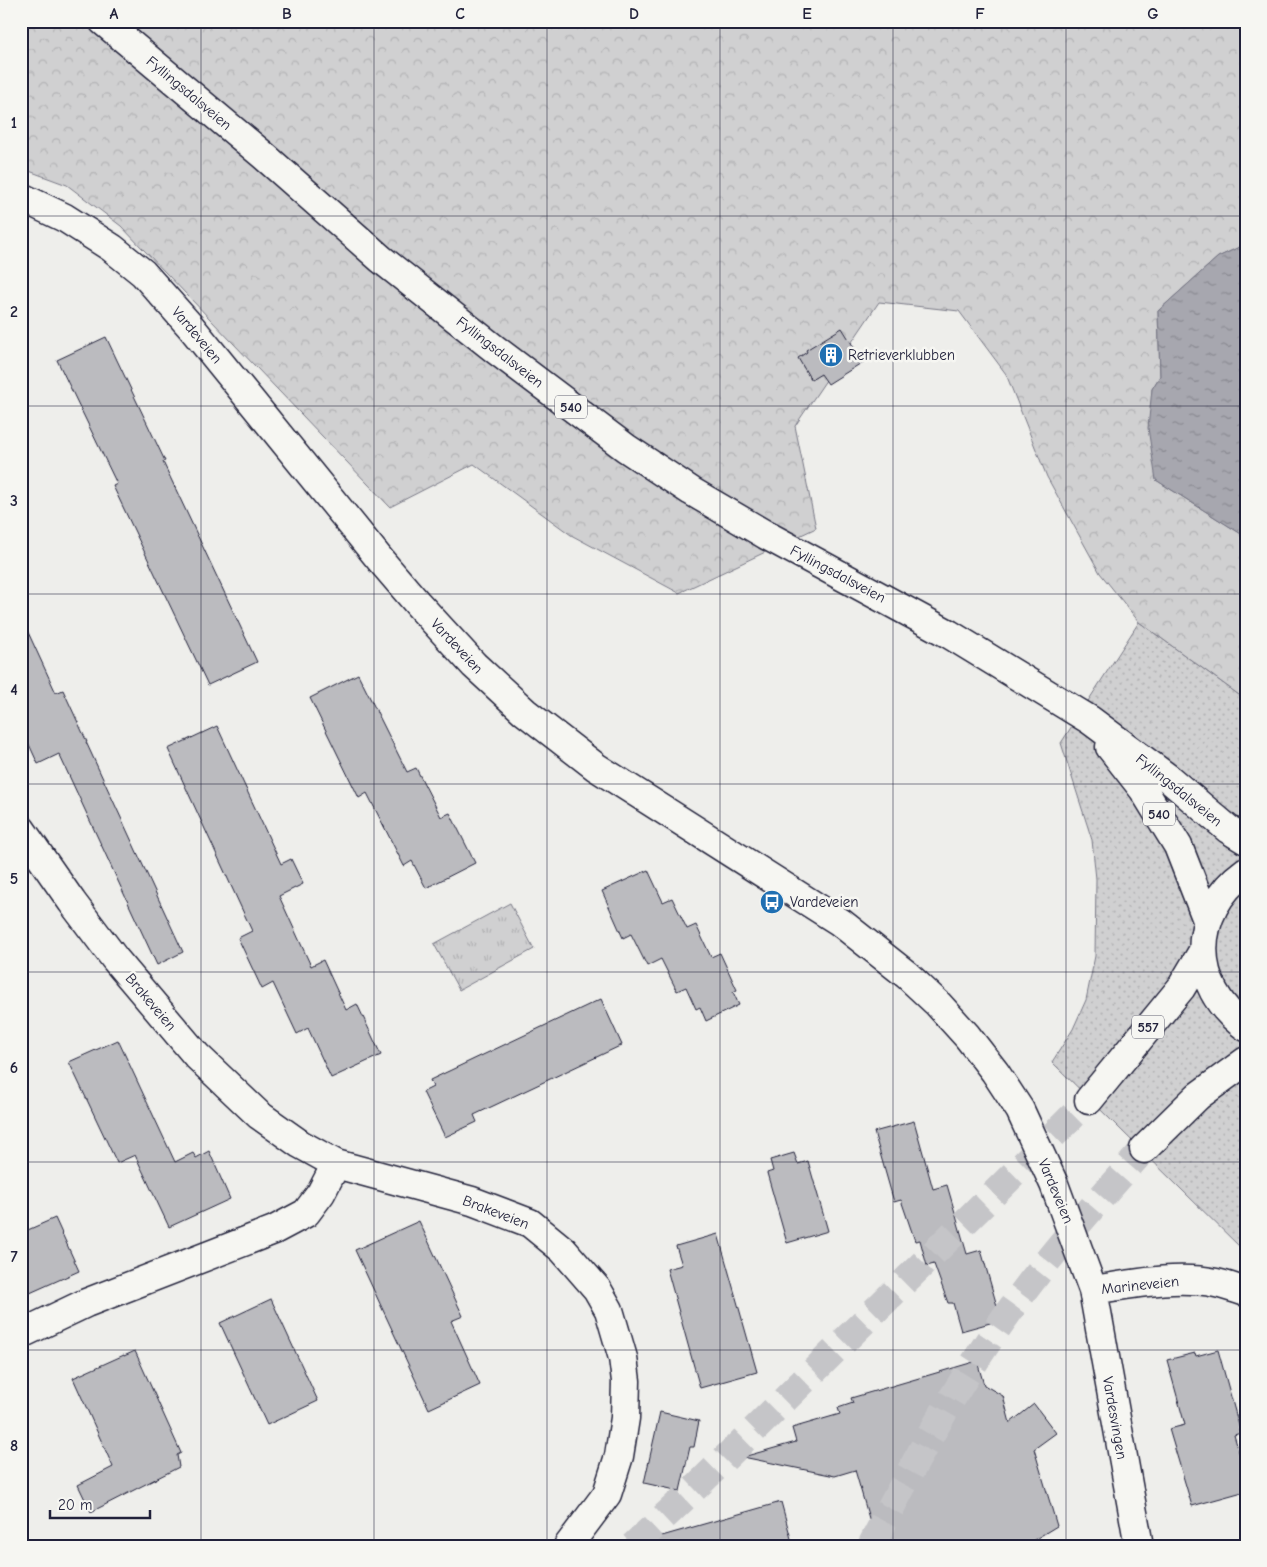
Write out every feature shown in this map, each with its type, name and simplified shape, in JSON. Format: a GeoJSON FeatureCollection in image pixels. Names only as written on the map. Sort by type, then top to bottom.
{"type":"FeatureCollection","features":[{"type":"Feature","properties":{"kind":"main road","name":"Fyllingsdalsveien"},"geometry":{"type":"LineString","coordinates":[[103,21],[264,155],[381,259],[496,350],[626,448],[691,491],[758,530],[949,634],[1090,720],[1168,778],[1228,829],[1246,840]]}},
{"type":"Feature","properties":{"kind":"main road","name":"Vardeveien"},"geometry":{"type":"LineString","coordinates":[[21,197],[65,218],[112,248],[143,273],[191,327],[418,604],[474,665],[525,712],[596,766],[840,922],[876,949],[938,1004],[996,1072],[1020,1110],[1054,1184],[1094,1290]]}},
{"type":"Feature","properties":{"kind":"main road","name":"Fyllingsdalsveien"},"geometry":{"type":"LineString","coordinates":[[1090,720],[1143,789],[1178,846],[1208,920]]}},
{"type":"Feature","properties":{"kind":"main road","name":"Brakeveien"},"geometry":{"type":"LineString","coordinates":[[21,828],[115,960],[197,1056],[259,1115],[300,1144],[336,1164],[472,1201],[530,1223],[563,1250],[597,1289],[609,1310],[623,1358],[626,1382],[625,1418],[619,1456],[606,1494],[568,1546]]}},
{"type":"Feature","properties":{"kind":"main road"},"geometry":{"type":"LineString","coordinates":[[1246,871],[1233,880],[1218,898],[1208,920],[1203,951],[1207,975],[1216,998],[1231,1017],[1246,1028]]}},
{"type":"Feature","properties":{"kind":"main road","name":"557"},"geometry":{"type":"LineString","coordinates":[[1089,1100],[1181,988],[1203,951]]}},
{"type":"Feature","properties":{"kind":"main road"},"geometry":{"type":"LineString","coordinates":[[1144,1149],[1198,1096],[1246,1061]]}},
{"type":"Feature","properties":{"kind":"main road"},"geometry":{"type":"LineString","coordinates":[[21,1334],[86,1303],[274,1230],[306,1213],[321,1194],[336,1164]]}},
{"type":"Feature","properties":{"kind":"main road","name":"Marineveien"},"geometry":{"type":"LineString","coordinates":[[1094,1290],[1144,1282],[1181,1280],[1216,1283],[1246,1292]]}},
{"type":"Feature","properties":{"kind":"main road","name":"Vardesvingen"},"geometry":{"type":"LineString","coordinates":[[1094,1290],[1139,1546]]}},
{"type":"Feature","properties":{"kind":"green space"},"geometry":{"type":"Polygon","coordinates":[[[21,21],[1246,21],[1246,244],[1218,257],[1158,311],[1160,376],[1152,389],[1156,480],[1246,537],[1246,700],[1139,622],[1100,573],[1047,477],[1006,374],[959,311],[879,302],[795,426],[816,528],[679,593],[571,535],[474,464],[390,507],[121,226],[67,185],[21,168],[21,21]]]}},
{"type":"Feature","properties":{"kind":"green space"},"geometry":{"type":"Polygon","coordinates":[[[1139,622],[1246,700],[1246,1253],[1052,1062],[1073,1029],[1086,1000],[1095,956],[1096,879],[1092,840],[1061,743],[1139,622]]]}},
{"type":"Feature","properties":{"kind":"green space"},"geometry":{"type":"Polygon","coordinates":[[[510,903],[534,949],[459,990],[434,944],[510,903]]]}},
{"type":"Feature","properties":{"kind":"water"},"geometry":{"type":"Polygon","coordinates":[[[1246,244],[1246,537],[1156,480],[1148,428],[1152,389],[1160,376],[1158,311],[1218,257],[1246,244]]]}},
{"type":"Feature","properties":{"kind":"building","name":"Retrieverklubben"},"geometry":{"type":"Polygon","coordinates":[[[842,328],[863,362],[828,384],[821,374],[811,380],[798,358],[807,352],[806,350],[842,328]]]}},
{"type":"Feature","properties":{"kind":"building"},"geometry":{"type":"Polygon","coordinates":[[[106,337],[257,662],[208,685],[113,486],[117,484],[57,360],[106,337]]]}},
{"type":"Feature","properties":{"kind":"building"},"geometry":{"type":"Polygon","coordinates":[[[21,617],[56,693],[63,690],[183,952],[157,965],[59,754],[38,764],[21,727],[21,617]]]}},
{"type":"Feature","properties":{"kind":"building"},"geometry":{"type":"Polygon","coordinates":[[[358,674],[407,772],[416,768],[441,817],[450,813],[475,863],[426,888],[412,861],[404,866],[367,793],[359,798],[310,698],[358,674]]]}},
{"type":"Feature","properties":{"kind":"building"},"geometry":{"type":"Polygon","coordinates":[[[217,726],[281,864],[291,859],[303,884],[279,896],[311,966],[323,960],[346,1010],[357,1004],[381,1055],[331,1078],[308,1028],[297,1034],[273,983],[262,989],[238,938],[252,931],[168,749],[217,726]]]}},
{"type":"Feature","properties":{"kind":"building"},"geometry":{"type":"Polygon","coordinates":[[[648,870],[663,902],[672,898],[687,929],[696,925],[711,957],[720,953],[737,990],[733,992],[739,1005],[706,1021],[700,1007],[696,1009],[686,987],[677,991],[661,959],[647,966],[631,934],[623,938],[602,891],[648,870]]]}},
{"type":"Feature","properties":{"kind":"building"},"geometry":{"type":"Polygon","coordinates":[[[601,999],[622,1045],[474,1115],[477,1122],[445,1137],[423,1092],[433,1087],[430,1080],[601,999]]]}},
{"type":"Feature","properties":{"kind":"building"},"geometry":{"type":"Polygon","coordinates":[[[118,1040],[175,1162],[193,1153],[196,1158],[209,1151],[230,1199],[169,1227],[135,1155],[117,1163],[69,1062],[118,1040]]]}},
{"type":"Feature","properties":{"kind":"building"},"geometry":{"type":"Polygon","coordinates":[[[914,1121],[933,1189],[947,1185],[967,1254],[981,1250],[1001,1320],[961,1331],[953,1303],[948,1303],[934,1264],[927,1266],[920,1240],[915,1241],[901,1200],[894,1202],[874,1132],[914,1121]]]}},
{"type":"Feature","properties":{"kind":"building"},"geometry":{"type":"Polygon","coordinates":[[[794,1153],[798,1164],[808,1161],[828,1231],[787,1243],[767,1173],[773,1171],[770,1160],[794,1153]]]}},
{"type":"Feature","properties":{"kind":"building"},"geometry":{"type":"Polygon","coordinates":[[[55,1218],[79,1271],[30,1293],[21,1274],[21,1233],[55,1218]]]}},
{"type":"Feature","properties":{"kind":"building"},"geometry":{"type":"Polygon","coordinates":[[[419,1221],[463,1316],[451,1321],[480,1385],[429,1409],[355,1250],[419,1221]]]}},
{"type":"Feature","properties":{"kind":"building"},"geometry":{"type":"Polygon","coordinates":[[[718,1234],[757,1372],[700,1388],[667,1269],[682,1265],[676,1246],[718,1234]]]}},
{"type":"Feature","properties":{"kind":"building"},"geometry":{"type":"Polygon","coordinates":[[[271,1299],[318,1401],[267,1425],[220,1323],[271,1299]]]}},
{"type":"Feature","properties":{"kind":"building"},"geometry":{"type":"Polygon","coordinates":[[[1218,1350],[1241,1433],[1234,1435],[1246,1476],[1246,1491],[1192,1506],[1169,1429],[1185,1425],[1167,1360],[1195,1353],[1196,1356],[1218,1350]]]}},
{"type":"Feature","properties":{"kind":"building"},"geometry":{"type":"Polygon","coordinates":[[[135,1351],[181,1453],[177,1455],[179,1467],[91,1512],[78,1485],[113,1467],[73,1378],[135,1351]]]}},
{"type":"Feature","properties":{"kind":"building"},"geometry":{"type":"Polygon","coordinates":[[[977,1361],[984,1385],[1003,1396],[1010,1423],[1034,1404],[1056,1433],[1034,1449],[1057,1526],[1024,1546],[877,1546],[855,1470],[835,1476],[743,1457],[796,1442],[792,1428],[840,1414],[838,1408],[853,1403],[851,1398],[977,1361]]]}},
{"type":"Feature","properties":{"kind":"building"},"geometry":{"type":"Polygon","coordinates":[[[660,1412],[699,1421],[694,1447],[690,1447],[680,1491],[644,1483],[660,1412]]]}},
{"type":"Feature","properties":{"kind":"building"},"geometry":{"type":"Polygon","coordinates":[[[781,1502],[793,1546],[656,1546],[655,1538],[781,1502]]]}},
{"type":"Feature","properties":{"kind":"tunnel"},"geometry":{"type":"LineString","coordinates":[[633,1546],[697,1486],[1089,1100]]}},
{"type":"Feature","properties":{"kind":"tunnel"},"geometry":{"type":"LineString","coordinates":[[871,1546],[935,1427],[989,1341],[1024,1291],[1057,1250],[1144,1149]]}},
{"type":"Feature","properties":{"kind":"place","name":"Retrieverklubben"},"geometry":{"type":"Point","coordinates":[831,355]}},
{"type":"Feature","properties":{"kind":"place","name":"Vardeveien"},"geometry":{"type":"Point","coordinates":[772,902]}}]}
